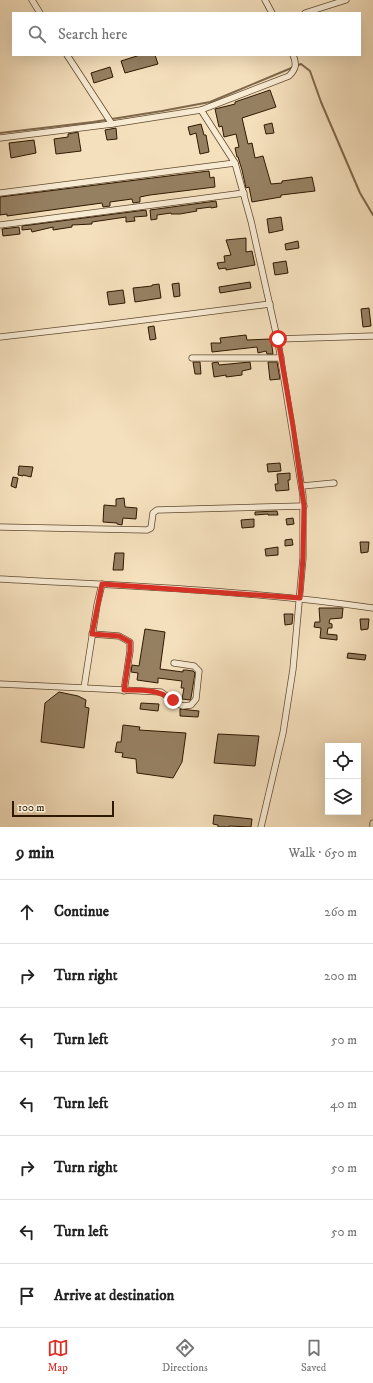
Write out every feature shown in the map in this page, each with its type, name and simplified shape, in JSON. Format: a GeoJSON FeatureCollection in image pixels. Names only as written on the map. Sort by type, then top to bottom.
{"type":"FeatureCollection","features":[{"type":"Feature","properties":{"kind":"street"},"geometry":{"type":"LineString","coordinates":[[32,0],[39,12]]}},
{"type":"Feature","properties":{"kind":"street"},"geometry":{"type":"LineString","coordinates":[[266,0],[272,12]]}},
{"type":"Feature","properties":{"kind":"street"},"geometry":{"type":"LineString","coordinates":[[308,12],[346,0]]}},
{"type":"Feature","properties":{"kind":"street"},"geometry":{"type":"LineString","coordinates":[[68,56],[112,124]]}},
{"type":"Feature","properties":{"kind":"street"},"geometry":{"type":"LineString","coordinates":[[0,138],[112,124],[201,110],[289,76],[296,68],[296,62],[293,56]]}},
{"type":"Feature","properties":{"kind":"street"},"geometry":{"type":"LineString","coordinates":[[201,110],[235,163],[244,193],[278,339],[304,506],[303,558],[300,598],[289,696],[283,733],[262,827]]}},
{"type":"Feature","properties":{"kind":"street"},"geometry":{"type":"LineString","coordinates":[[0,193],[235,163]]}},
{"type":"Feature","properties":{"kind":"street"},"geometry":{"type":"LineString","coordinates":[[0,225],[244,193]]}},
{"type":"Feature","properties":{"kind":"street"},"geometry":{"type":"LineString","coordinates":[[0,337],[270,304]]}},
{"type":"Feature","properties":{"kind":"street"},"geometry":{"type":"LineString","coordinates":[[278,339],[373,336]]}},
{"type":"Feature","properties":{"kind":"street"},"geometry":{"type":"LineString","coordinates":[[192,358],[281,358]]}},
{"type":"Feature","properties":{"kind":"street"},"geometry":{"type":"LineString","coordinates":[[302,486],[334,483]]}},
{"type":"Feature","properties":{"kind":"street"},"geometry":{"type":"LineString","coordinates":[[0,527],[147,530],[151,528],[153,513],[156,510],[304,506]]}},
{"type":"Feature","properties":{"kind":"street"},"geometry":{"type":"LineString","coordinates":[[0,579],[102,584],[300,598],[372,608]]}},
{"type":"Feature","properties":{"kind":"street"},"geometry":{"type":"LineString","coordinates":[[84,688],[92,634],[102,584]]}},
{"type":"Feature","properties":{"kind":"street"},"geometry":{"type":"LineString","coordinates":[[92,634],[119,636],[130,642],[124,690]]}},
{"type":"Feature","properties":{"kind":"street"},"geometry":{"type":"LineString","coordinates":[[0,684],[152,691],[160,692],[183,706],[193,704],[196,699],[199,671],[194,666],[174,663]]}},
{"type":"Feature","properties":{"kind":"building"},"geometry":{"type":"Polygon","coordinates":[[[137,56],[155,56],[158,64],[125,73],[121,61],[137,56]]]}},
{"type":"Feature","properties":{"kind":"building"},"geometry":{"type":"Polygon","coordinates":[[[110,67],[113,77],[94,83],[91,73],[110,67]]]}},
{"type":"Feature","properties":{"kind":"building"},"geometry":{"type":"Polygon","coordinates":[[[270,90],[276,107],[242,118],[248,144],[252,143],[255,158],[263,156],[271,184],[312,177],[315,191],[281,195],[281,197],[252,202],[249,187],[246,188],[237,157],[235,148],[239,147],[236,134],[224,137],[222,126],[219,127],[215,109],[235,104],[235,102],[270,90]]]}},
{"type":"Feature","properties":{"kind":"building"},"geometry":{"type":"Polygon","coordinates":[[[272,123],[274,133],[266,134],[264,125],[272,123]]]}},
{"type":"Feature","properties":{"kind":"building"},"geometry":{"type":"Polygon","coordinates":[[[201,124],[204,135],[206,135],[209,152],[200,154],[196,133],[190,135],[188,127],[201,124]]]}},
{"type":"Feature","properties":{"kind":"building"},"geometry":{"type":"Polygon","coordinates":[[[116,128],[117,139],[107,140],[105,130],[116,128]]]}},
{"type":"Feature","properties":{"kind":"building"},"geometry":{"type":"Polygon","coordinates":[[[78,132],[81,151],[56,154],[54,139],[68,137],[68,134],[78,132]]]}},
{"type":"Feature","properties":{"kind":"building"},"geometry":{"type":"Polygon","coordinates":[[[34,140],[36,153],[11,158],[9,143],[34,140]]]}},
{"type":"Feature","properties":{"kind":"building"},"geometry":{"type":"Polygon","coordinates":[[[209,171],[210,178],[214,177],[215,187],[150,195],[140,197],[140,202],[133,203],[132,199],[110,202],[110,206],[103,207],[102,203],[7,216],[7,214],[0,215],[0,197],[209,171]]]}},
{"type":"Feature","properties":{"kind":"building"},"geometry":{"type":"Polygon","coordinates":[[[216,201],[217,207],[196,209],[197,211],[180,214],[171,213],[157,215],[157,219],[151,220],[150,210],[216,201]]]}},
{"type":"Feature","properties":{"kind":"building"},"geometry":{"type":"Polygon","coordinates":[[[146,210],[147,216],[134,217],[135,221],[126,222],[126,217],[92,222],[92,224],[72,225],[72,227],[53,230],[53,227],[32,232],[31,229],[22,230],[22,226],[146,210]]]}},
{"type":"Feature","properties":{"kind":"building"},"geometry":{"type":"Polygon","coordinates":[[[281,217],[283,230],[269,233],[267,219],[281,217]]]}},
{"type":"Feature","properties":{"kind":"building"},"geometry":{"type":"Polygon","coordinates":[[[19,227],[20,234],[3,236],[2,229],[19,227]]]}},
{"type":"Feature","properties":{"kind":"building"},"geometry":{"type":"Polygon","coordinates":[[[246,238],[246,252],[252,251],[255,265],[226,270],[226,268],[219,269],[217,263],[225,262],[224,256],[231,255],[226,240],[246,238]]]}},
{"type":"Feature","properties":{"kind":"building"},"geometry":{"type":"Polygon","coordinates":[[[298,241],[299,248],[286,250],[285,244],[298,241]]]}},
{"type":"Feature","properties":{"kind":"building"},"geometry":{"type":"Polygon","coordinates":[[[286,261],[288,273],[275,275],[273,263],[286,261]]]}},
{"type":"Feature","properties":{"kind":"building"},"geometry":{"type":"Polygon","coordinates":[[[250,282],[251,288],[220,293],[219,287],[250,282]]]}},
{"type":"Feature","properties":{"kind":"building"},"geometry":{"type":"Polygon","coordinates":[[[179,283],[180,296],[174,297],[172,284],[179,283]]]}},
{"type":"Feature","properties":{"kind":"building"},"geometry":{"type":"Polygon","coordinates":[[[159,284],[161,298],[135,302],[133,288],[159,284]]]}},
{"type":"Feature","properties":{"kind":"building"},"geometry":{"type":"Polygon","coordinates":[[[123,290],[125,303],[109,305],[107,292],[123,290]]]}},
{"type":"Feature","properties":{"kind":"building"},"geometry":{"type":"Polygon","coordinates":[[[369,308],[371,326],[363,327],[361,309],[369,308]]]}},
{"type":"Feature","properties":{"kind":"building"},"geometry":{"type":"Polygon","coordinates":[[[154,326],[156,339],[150,340],[148,327],[154,326]]]}},
{"type":"Feature","properties":{"kind":"building"},"geometry":{"type":"Polygon","coordinates":[[[246,335],[247,340],[271,339],[273,354],[267,354],[266,351],[258,353],[257,347],[212,352],[211,343],[221,343],[220,338],[246,335]]]}},
{"type":"Feature","properties":{"kind":"building"},"geometry":{"type":"Polygon","coordinates":[[[193,362],[200,362],[201,374],[195,374],[193,362]]]}},
{"type":"Feature","properties":{"kind":"building"},"geometry":{"type":"Polygon","coordinates":[[[218,362],[219,365],[250,362],[251,369],[242,371],[242,375],[214,377],[212,363],[218,362]]]}},
{"type":"Feature","properties":{"kind":"building"},"geometry":{"type":"Polygon","coordinates":[[[268,362],[277,362],[280,379],[270,380],[268,362]]]}},
{"type":"Feature","properties":{"kind":"building"},"geometry":{"type":"Polygon","coordinates":[[[280,463],[281,471],[268,472],[267,464],[280,463]]]}},
{"type":"Feature","properties":{"kind":"building"},"geometry":{"type":"Polygon","coordinates":[[[19,466],[33,467],[31,477],[18,475],[19,466]]]}},
{"type":"Feature","properties":{"kind":"building"},"geometry":{"type":"Polygon","coordinates":[[[290,473],[290,480],[288,480],[289,490],[276,491],[275,484],[278,484],[277,474],[290,473]]]}},
{"type":"Feature","properties":{"kind":"building"},"geometry":{"type":"Polygon","coordinates":[[[13,477],[18,478],[16,488],[11,486],[13,477]]]}},
{"type":"Feature","properties":{"kind":"building"},"geometry":{"type":"Polygon","coordinates":[[[124,498],[125,507],[137,508],[136,519],[123,518],[122,525],[103,522],[104,505],[116,506],[116,499],[124,498]]]}},
{"type":"Feature","properties":{"kind":"building"},"geometry":{"type":"Polygon","coordinates":[[[277,511],[278,515],[255,515],[255,512],[277,511]]]}},
{"type":"Feature","properties":{"kind":"building"},"geometry":{"type":"Polygon","coordinates":[[[293,518],[294,524],[287,525],[286,519],[293,518]]]}},
{"type":"Feature","properties":{"kind":"building"},"geometry":{"type":"Polygon","coordinates":[[[254,519],[254,527],[242,528],[241,520],[254,519]]]}},
{"type":"Feature","properties":{"kind":"building"},"geometry":{"type":"Polygon","coordinates":[[[292,539],[293,545],[285,546],[285,540],[292,539]]]}},
{"type":"Feature","properties":{"kind":"building"},"geometry":{"type":"Polygon","coordinates":[[[360,542],[369,542],[368,552],[361,553],[360,542]]]}},
{"type":"Feature","properties":{"kind":"building"},"geometry":{"type":"Polygon","coordinates":[[[278,547],[278,555],[266,556],[265,549],[278,547]]]}},
{"type":"Feature","properties":{"kind":"building"},"geometry":{"type":"Polygon","coordinates":[[[115,553],[124,553],[123,570],[113,570],[115,553]]]}},
{"type":"Feature","properties":{"kind":"building"},"geometry":{"type":"Polygon","coordinates":[[[319,608],[343,608],[342,618],[330,619],[329,623],[332,624],[332,628],[328,628],[327,634],[337,635],[337,640],[320,638],[321,628],[314,627],[315,622],[320,622],[319,608]]]}},
{"type":"Feature","properties":{"kind":"building"},"geometry":{"type":"Polygon","coordinates":[[[284,614],[293,614],[292,624],[285,625],[284,614]]]}},
{"type":"Feature","properties":{"kind":"building"},"geometry":{"type":"Polygon","coordinates":[[[360,619],[369,619],[368,629],[361,630],[360,619]]]}},
{"type":"Feature","properties":{"kind":"building"},"geometry":{"type":"Polygon","coordinates":[[[145,629],[165,632],[160,669],[183,672],[183,670],[186,670],[193,671],[195,673],[190,700],[182,699],[184,688],[181,688],[182,681],[158,678],[158,683],[137,680],[138,673],[131,672],[132,665],[139,666],[145,629]]]}},
{"type":"Feature","properties":{"kind":"building"},"geometry":{"type":"Polygon","coordinates":[[[348,653],[366,655],[365,660],[347,658],[348,653]]]}},
{"type":"Feature","properties":{"kind":"building"},"geometry":{"type":"Polygon","coordinates":[[[59,692],[78,696],[86,700],[85,707],[89,708],[84,748],[41,742],[45,703],[59,692]]]}},
{"type":"Feature","properties":{"kind":"building"},"geometry":{"type":"Polygon","coordinates":[[[141,703],[159,704],[158,711],[140,709],[141,703]]]}},
{"type":"Feature","properties":{"kind":"building"},"geometry":{"type":"Polygon","coordinates":[[[180,709],[199,711],[198,717],[180,716],[180,709]]]}},
{"type":"Feature","properties":{"kind":"building"},"geometry":{"type":"Polygon","coordinates":[[[123,725],[140,727],[139,730],[186,733],[182,762],[173,778],[137,773],[136,759],[122,757],[123,753],[115,752],[117,742],[121,742],[123,725]]]}},
{"type":"Feature","properties":{"kind":"building"},"geometry":{"type":"Polygon","coordinates":[[[218,734],[259,736],[255,766],[214,763],[218,734]]]}},
{"type":"Feature","properties":{"kind":"building"},"geometry":{"type":"Polygon","coordinates":[[[214,815],[252,819],[251,827],[218,827],[218,825],[213,824],[214,815]]]}},
{"type":"Feature","properties":{"kind":"waterway"},"geometry":{"type":"LineString","coordinates":[[0,133],[93,122],[210,102],[301,64],[310,71],[321,102],[360,193],[373,215]]}},
{"type":"Feature","properties":{"kind":"route"},"geometry":{"type":"LineString","coordinates":[[173,700],[160,692],[124,690],[131,645],[130,642],[119,636],[92,634],[102,584],[300,598],[303,558],[304,506],[293,426],[278,339]]}}]}
